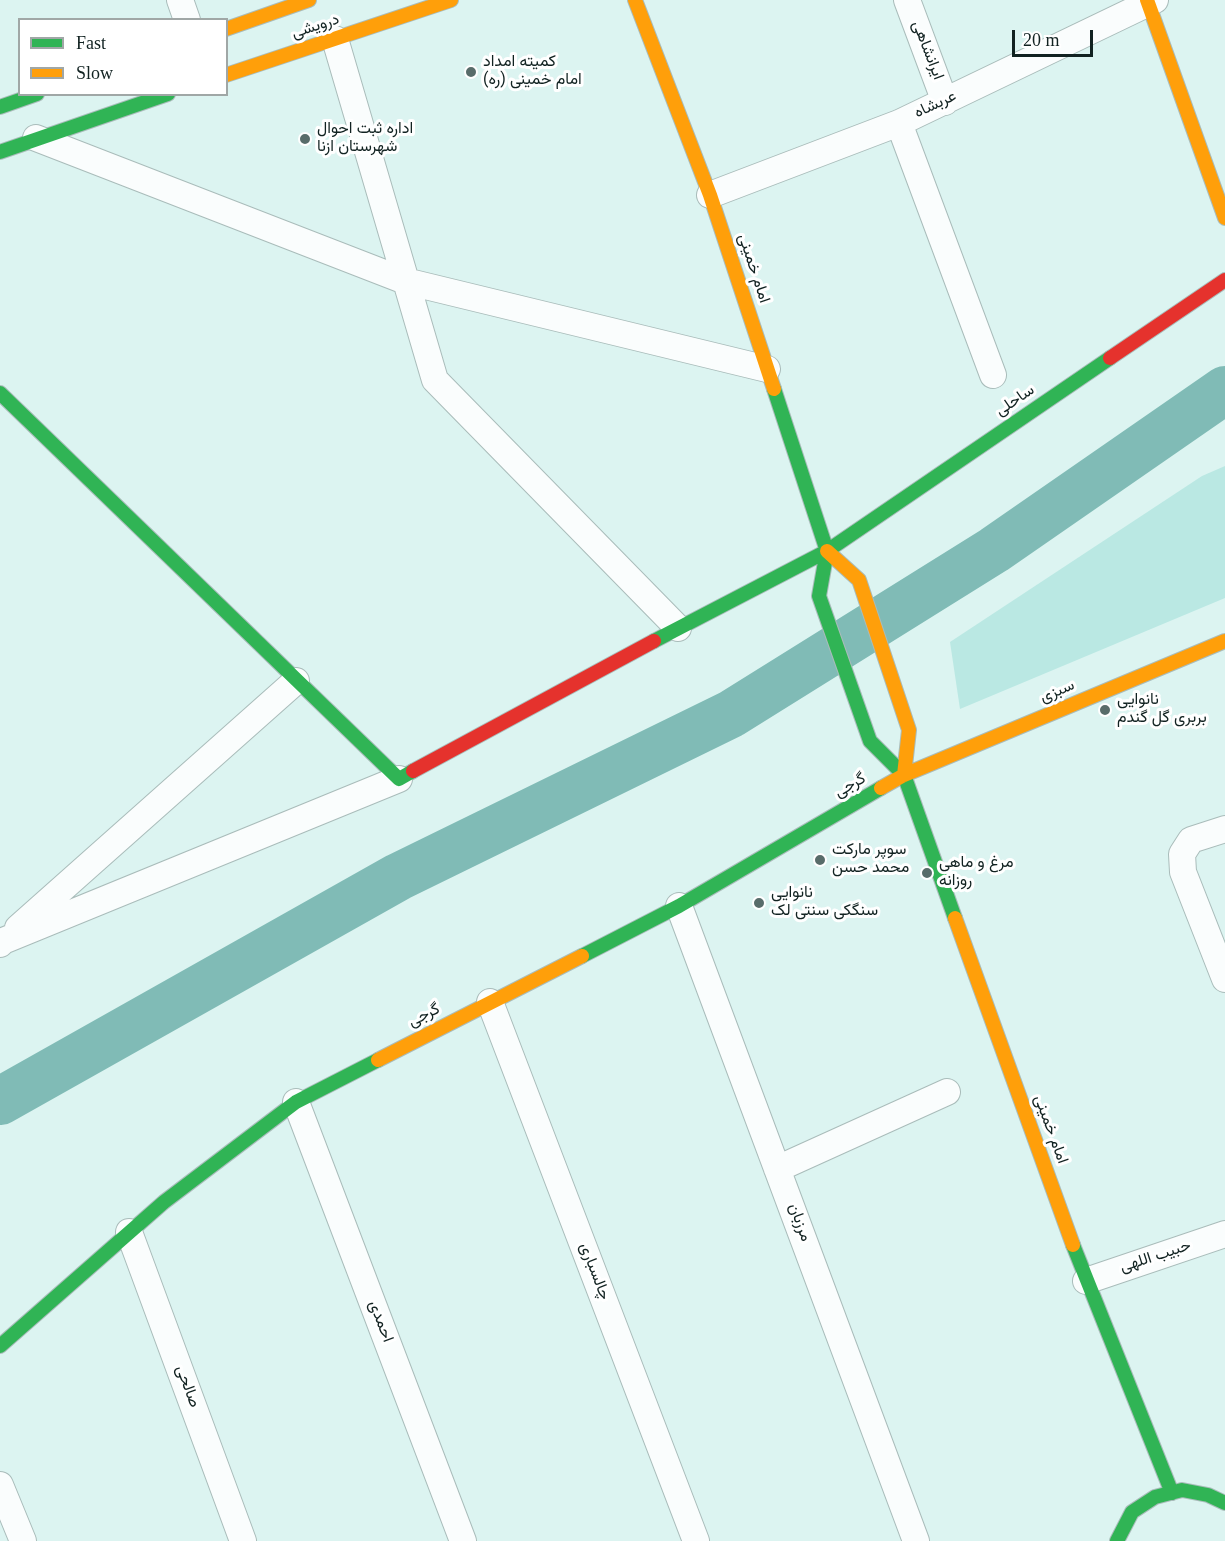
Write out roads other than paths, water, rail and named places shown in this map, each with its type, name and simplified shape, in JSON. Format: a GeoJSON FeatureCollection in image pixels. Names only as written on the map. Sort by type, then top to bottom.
{"type":"FeatureCollection","features":[{"type":"Feature","properties":{"kind":"main road","name":"درویشی"},"geometry":{"type":"LineString","coordinates":[[228,28],[309,0]]}},
{"type":"Feature","properties":{"kind":"main road","name":"درویشی"},"geometry":{"type":"LineString","coordinates":[[228,74],[451,0]]}},
{"type":"Feature","properties":{"kind":"main road","name":"امام خمینی"},"geometry":{"type":"LineString","coordinates":[[635,0],[710,195],[826,551]]}},
{"type":"Feature","properties":{"kind":"main road"},"geometry":{"type":"LineString","coordinates":[[1150,1],[1225,218]]}},
{"type":"Feature","properties":{"kind":"main road"},"geometry":{"type":"LineString","coordinates":[[0,107],[31,96]]}},
{"type":"Feature","properties":{"kind":"main road"},"geometry":{"type":"LineString","coordinates":[[0,152],[162,96]]}},
{"type":"Feature","properties":{"kind":"main road","name":"ساحلی"},"geometry":{"type":"LineString","coordinates":[[399,779],[826,551],[1225,280]]}},
{"type":"Feature","properties":{"kind":"main road"},"geometry":{"type":"LineString","coordinates":[[0,393],[399,779]]}},
{"type":"Feature","properties":{"kind":"main road"},"geometry":{"type":"LineString","coordinates":[[826,551],[859,580],[909,730],[904,775]]}},
{"type":"Feature","properties":{"kind":"main road"},"geometry":{"type":"LineString","coordinates":[[826,551],[819,596],[870,741],[904,775]]}},
{"type":"Feature","properties":{"kind":"main road","name":"سبزی"},"geometry":{"type":"LineString","coordinates":[[904,775],[1225,641]]}},
{"type":"Feature","properties":{"kind":"main road","name":"امام خمینی"},"geometry":{"type":"LineString","coordinates":[[904,775],[1086,1281],[1172,1493]]}},
{"type":"Feature","properties":{"kind":"main road","name":"گرجی"},"geometry":{"type":"LineString","coordinates":[[0,1346],[164,1202],[296,1102],[679,906],[904,775]]}},
{"type":"Feature","properties":{"kind":"main road"},"geometry":{"type":"LineString","coordinates":[[1117,1541],[1132,1512],[1155,1497],[1182,1490],[1208,1495],[1225,1503]]}},
{"type":"Feature","properties":{"kind":"street"},"geometry":{"type":"LineString","coordinates":[[180,0],[187,18]]}},
{"type":"Feature","properties":{"kind":"street","name":"ایرانشاهی"},"geometry":{"type":"LineString","coordinates":[[907,0],[945,102]]}},
{"type":"Feature","properties":{"kind":"street","name":"عربشاه"},"geometry":{"type":"LineString","coordinates":[[710,195],[898,123],[1150,1]]}},
{"type":"Feature","properties":{"kind":"street"},"geometry":{"type":"LineString","coordinates":[[335,39],[435,380],[678,628]]}},
{"type":"Feature","properties":{"kind":"street"},"geometry":{"type":"LineString","coordinates":[[898,123],[993,375]]}},
{"type":"Feature","properties":{"kind":"street"},"geometry":{"type":"LineString","coordinates":[[36,138],[405,281],[767,369]]}},
{"type":"Feature","properties":{"kind":"street"},"geometry":{"type":"LineString","coordinates":[[1,941],[296,681]]}},
{"type":"Feature","properties":{"kind":"street"},"geometry":{"type":"LineString","coordinates":[[1,941],[399,779]]}},
{"type":"Feature","properties":{"kind":"street"},"geometry":{"type":"LineString","coordinates":[[1225,829],[1191,840],[1182,854],[1183,872],[1225,979]]}},
{"type":"Feature","properties":{"kind":"street","name":"مرزبان"},"geometry":{"type":"LineString","coordinates":[[679,906],[916,1541]]}},
{"type":"Feature","properties":{"kind":"street","name":"چالسباری"},"geometry":{"type":"LineString","coordinates":[[490,1002],[696,1541]]}},
{"type":"Feature","properties":{"kind":"street"},"geometry":{"type":"LineString","coordinates":[[777,1169],[947,1092]]}},
{"type":"Feature","properties":{"kind":"street","name":"احمدی"},"geometry":{"type":"LineString","coordinates":[[296,1102],[463,1541]]}},
{"type":"Feature","properties":{"kind":"street","name":"صالحی"},"geometry":{"type":"LineString","coordinates":[[129,1232],[243,1541]]}},
{"type":"Feature","properties":{"kind":"street","name":"حبیب اللهی"},"geometry":{"type":"LineString","coordinates":[[1086,1281],[1225,1234]]}},
{"type":"Feature","properties":{"kind":"street"},"geometry":{"type":"LineString","coordinates":[[0,1485],[23,1541]]}},
{"type":"Feature","properties":{"kind":"waterway"},"geometry":{"type":"LineString","coordinates":[[0,1101],[398,877],[731,714],[994,550],[1225,390]]}},
{"type":"Feature","properties":{"kind":"place","name":"کمیته امداد امام خمینی (ره)"},"geometry":{"type":"Point","coordinates":[471,72]}},
{"type":"Feature","properties":{"kind":"place","name":"اداره ثبت احوال شهرستان ازنا"},"geometry":{"type":"Point","coordinates":[305,139]}},
{"type":"Feature","properties":{"kind":"place","name":"نانوایی بربری گل گندم"},"geometry":{"type":"Point","coordinates":[1105,710]}},
{"type":"Feature","properties":{"kind":"place","name":"سوپر مارکت محمد حسن"},"geometry":{"type":"Point","coordinates":[820,860]}},
{"type":"Feature","properties":{"kind":"place","name":"مرغ و ماهی روزانه"},"geometry":{"type":"Point","coordinates":[927,873]}},
{"type":"Feature","properties":{"kind":"place","name":"نانوایی سنگکی سنتی لک"},"geometry":{"type":"Point","coordinates":[759,903]}}]}
